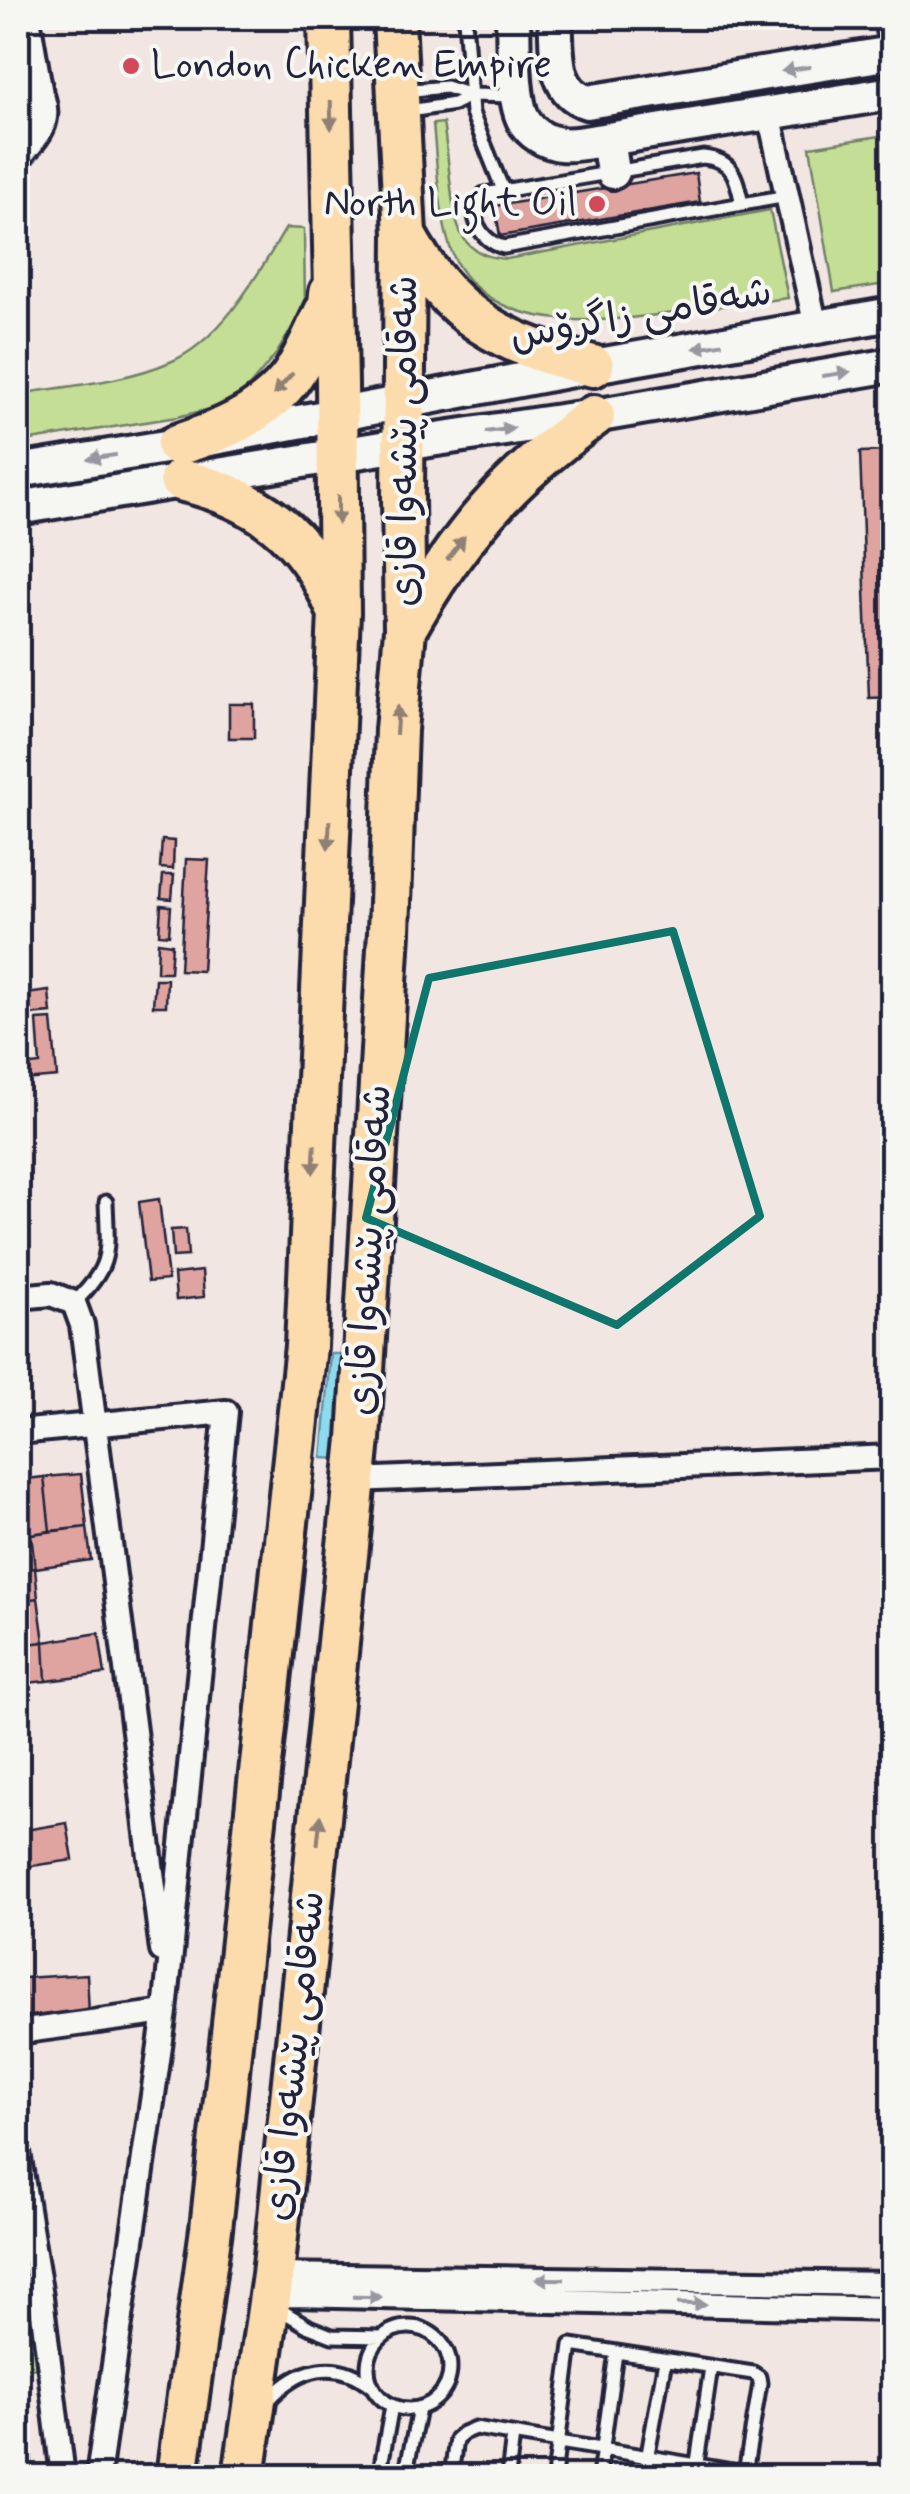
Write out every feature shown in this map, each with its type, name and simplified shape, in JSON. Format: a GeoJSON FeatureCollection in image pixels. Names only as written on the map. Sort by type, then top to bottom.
{"type":"FeatureCollection","features":[{"type":"Feature","properties":{"kind":"highway","name":"شەقامی پێشەوا قازی"},"geometry":{"type":"LineString","coordinates":[[177,2476],[211,2228],[306,1346],[339,613],[329,18]]}},
{"type":"Feature","properties":{"kind":"highway","name":"شەقامی پێشەوا قازی"},"geometry":{"type":"LineString","coordinates":[[244,2476],[270,2292],[355,1480],[390,932],[396,730],[405,630],[405,235],[394,18]]}},
{"type":"Feature","properties":{"kind":"highway"},"geometry":{"type":"LineString","coordinates":[[405,235],[454,302],[484,326],[518,344],[593,366]]}},
{"type":"Feature","properties":{"kind":"highway"},"geometry":{"type":"LineString","coordinates":[[334,265],[329,304],[290,378],[258,410],[178,463],[208,486],[258,509],[285,529],[308,554],[339,613]]}},
{"type":"Feature","properties":{"kind":"highway"},"geometry":{"type":"LineString","coordinates":[[405,630],[430,585],[487,509],[520,475],[594,416]]}},
{"type":"Feature","properties":{"kind":"main road"},"geometry":{"type":"LineString","coordinates":[[512,18],[523,120],[539,136],[560,144],[608,139],[689,142],[769,113],[892,93]]}},
{"type":"Feature","properties":{"kind":"main road"},"geometry":{"type":"LineString","coordinates":[[555,18],[560,72],[566,89],[587,102],[892,53]]}},
{"type":"Feature","properties":{"kind":"main road"},"geometry":{"type":"LineString","coordinates":[[841,62],[849,100]]}},
{"type":"Feature","properties":{"kind":"main road"},"geometry":{"type":"LineString","coordinates":[[530,130],[572,95]]}},
{"type":"Feature","properties":{"kind":"main road"},"geometry":{"type":"LineString","coordinates":[[608,139],[612,172]]}},
{"type":"Feature","properties":{"kind":"main road","name":"شەقامی زاگرۆس"},"geometry":{"type":"LineString","coordinates":[[178,463],[338,413],[892,314]]}},
{"type":"Feature","properties":{"kind":"main road"},"geometry":{"type":"LineString","coordinates":[[18,471],[338,455],[892,365]]}},
{"type":"Feature","properties":{"kind":"main road"},"geometry":{"type":"LineString","coordinates":[[18,508],[178,463]]}},
{"type":"Feature","properties":{"kind":"street"},"geometry":{"type":"LineString","coordinates":[[18,159],[42,132],[47,113],[28,18]]}},
{"type":"Feature","properties":{"kind":"street"},"geometry":{"type":"LineString","coordinates":[[886,18],[892,53]]}},
{"type":"Feature","properties":{"kind":"street"},"geometry":{"type":"LineString","coordinates":[[18,36],[24,93],[18,108]]}},
{"type":"Feature","properties":{"kind":"street"},"geometry":{"type":"LineString","coordinates":[[18,136],[37,109],[41,94]]}},
{"type":"Feature","properties":{"kind":"street"},"geometry":{"type":"LineString","coordinates":[[769,113],[816,327]]}},
{"type":"Feature","properties":{"kind":"street"},"geometry":{"type":"LineString","coordinates":[[18,1297],[51,1294],[74,1303],[82,1326],[167,1988]]}},
{"type":"Feature","properties":{"kind":"street"},"geometry":{"type":"LineString","coordinates":[[18,1432],[226,1412],[167,1988],[98,2476]]}},
{"type":"Feature","properties":{"kind":"street"},"geometry":{"type":"LineString","coordinates":[[355,1480],[892,1457]]}},
{"type":"Feature","properties":{"kind":"street"},"geometry":{"type":"LineString","coordinates":[[18,2032],[164,2012]]}},
{"type":"Feature","properties":{"kind":"street"},"geometry":{"type":"LineString","coordinates":[[18,2152],[63,2476]]}},
{"type":"Feature","properties":{"kind":"street"},"geometry":{"type":"LineString","coordinates":[[270,2292],[892,2284]]}},
{"type":"Feature","properties":{"kind":"street"},"geometry":{"type":"LineString","coordinates":[[270,2292],[892,2309]]}},
{"type":"Feature","properties":{"kind":"lane"},"geometry":{"type":"LineString","coordinates":[[465,18],[472,113],[502,190]]}},
{"type":"Feature","properties":{"kind":"lane"},"geometry":{"type":"LineString","coordinates":[[399,102],[446,87],[471,95],[518,96]]}},
{"type":"Feature","properties":{"kind":"lane"},"geometry":{"type":"LineString","coordinates":[[399,102],[454,104],[471,95]]}},
{"type":"Feature","properties":{"kind":"lane"},"geometry":{"type":"LineString","coordinates":[[742,204],[737,180],[729,167],[689,142],[612,172],[484,194],[476,204],[481,233],[491,243],[504,247],[788,196]]}},
{"type":"Feature","properties":{"kind":"lane"},"geometry":{"type":"LineString","coordinates":[[74,1303],[104,1267],[106,1202]]}},
{"type":"Feature","properties":{"kind":"lane"},"geometry":{"type":"LineString","coordinates":[[270,2292],[309,2326],[332,2336],[382,2337]]}},
{"type":"Feature","properties":{"kind":"lane"},"geometry":{"type":"LineString","coordinates":[[252,2418],[280,2388],[300,2375],[319,2370],[341,2370],[358,2376],[392,2406],[419,2408],[431,2403],[448,2382],[449,2355],[433,2334],[420,2328],[394,2330],[382,2337],[368,2360],[372,2387]]}},
{"type":"Feature","properties":{"kind":"lane"},"geometry":{"type":"LineString","coordinates":[[451,2476],[456,2439],[476,2428],[513,2435],[558,2442],[646,2457],[695,2471],[745,2475],[760,2383],[754,2372],[571,2345],[558,2442],[554,2476]]}},
{"type":"Feature","properties":{"kind":"lane"},"geometry":{"type":"LineString","coordinates":[[598,2476],[616,2353]]}},
{"type":"Feature","properties":{"kind":"lane"},"geometry":{"type":"LineString","coordinates":[[644,2476],[665,2360]]}},
{"type":"Feature","properties":{"kind":"lane"},"geometry":{"type":"LineString","coordinates":[[695,2471],[712,2367]]}},
{"type":"Feature","properties":{"kind":"lane"},"geometry":{"type":"LineString","coordinates":[[380,2476],[392,2406]]}},
{"type":"Feature","properties":{"kind":"lane"},"geometry":{"type":"LineString","coordinates":[[405,2476],[419,2408]]}},
{"type":"Feature","properties":{"kind":"lane"},"geometry":{"type":"LineString","coordinates":[[508,2476],[513,2435]]}},
{"type":"Feature","properties":{"kind":"highlighted area"},"geometry":{"type":"Polygon","coordinates":[[[673,931],[760,1216],[617,1325],[366,1218],[429,978],[673,931]]]}},
{"type":"Feature","properties":{"kind":"green space"},"geometry":{"type":"Polygon","coordinates":[[[443,123],[457,222],[467,243],[477,251],[507,259],[770,210],[788,298],[597,320],[533,315],[504,306],[479,290],[452,254],[440,198],[433,124],[443,123]]]}},
{"type":"Feature","properties":{"kind":"green space"},"geometry":{"type":"Polygon","coordinates":[[[892,134],[892,283],[834,292],[810,147],[892,134]]]}},
{"type":"Feature","properties":{"kind":"green space"},"geometry":{"type":"Polygon","coordinates":[[[286,228],[304,229],[305,306],[277,353],[247,389],[222,406],[177,417],[18,442],[18,394],[134,374],[189,352],[237,304],[286,228]]]}},
{"type":"Feature","properties":{"kind":"green space"},"geometry":{"type":"Polygon","coordinates":[[[41,2297],[48,2366],[18,2369],[18,2300],[41,2297]]]}},
{"type":"Feature","properties":{"kind":"water"},"geometry":{"type":"Polygon","coordinates":[[[331,1354],[349,1354],[341,1459],[322,1458],[331,1354]]]}},
{"type":"Feature","properties":{"kind":"building"},"geometry":{"type":"Polygon","coordinates":[[[696,173],[700,202],[500,236],[495,206],[696,173]]]}},
{"type":"Feature","properties":{"kind":"building"},"geometry":{"type":"Polygon","coordinates":[[[892,451],[892,697],[869,698],[860,452],[892,451]]]}},
{"type":"Feature","properties":{"kind":"building"},"geometry":{"type":"Polygon","coordinates":[[[229,704],[254,704],[254,738],[229,738],[229,704]]]}},
{"type":"Feature","properties":{"kind":"building"},"geometry":{"type":"Polygon","coordinates":[[[162,840],[174,841],[173,869],[160,868],[162,840]]]}},
{"type":"Feature","properties":{"kind":"building"},"geometry":{"type":"Polygon","coordinates":[[[186,859],[209,860],[202,971],[180,970],[186,859]]]}},
{"type":"Feature","properties":{"kind":"building"},"geometry":{"type":"Polygon","coordinates":[[[163,875],[174,875],[172,899],[161,898],[163,875]]]}},
{"type":"Feature","properties":{"kind":"building"},"geometry":{"type":"Polygon","coordinates":[[[161,905],[171,906],[169,935],[159,934],[161,905]]]}},
{"type":"Feature","properties":{"kind":"building"},"geometry":{"type":"Polygon","coordinates":[[[158,942],[172,944],[170,972],[157,972],[158,942]]]}},
{"type":"Feature","properties":{"kind":"building"},"geometry":{"type":"Polygon","coordinates":[[[155,979],[167,979],[166,1006],[153,1006],[155,979]]]}},
{"type":"Feature","properties":{"kind":"building"},"geometry":{"type":"Polygon","coordinates":[[[49,991],[51,1013],[18,1016],[18,995],[49,991]]]}},
{"type":"Feature","properties":{"kind":"building"},"geometry":{"type":"Polygon","coordinates":[[[52,1019],[57,1077],[24,1080],[22,1066],[40,1064],[37,1020],[52,1019]]]}},
{"type":"Feature","properties":{"kind":"building"},"geometry":{"type":"Polygon","coordinates":[[[159,1199],[168,1280],[148,1282],[139,1202],[159,1199]]]}},
{"type":"Feature","properties":{"kind":"building"},"geometry":{"type":"Polygon","coordinates":[[[186,1229],[188,1256],[173,1257],[171,1230],[186,1229]]]}},
{"type":"Feature","properties":{"kind":"building"},"geometry":{"type":"Polygon","coordinates":[[[202,1271],[204,1297],[176,1300],[174,1274],[202,1271]]]}},
{"type":"Feature","properties":{"kind":"building"},"geometry":{"type":"Polygon","coordinates":[[[81,1474],[87,1527],[50,1531],[44,1477],[81,1474]]]}},
{"type":"Feature","properties":{"kind":"building"},"geometry":{"type":"Polygon","coordinates":[[[44,1477],[50,1531],[18,1536],[18,1480],[44,1477]]]}},
{"type":"Feature","properties":{"kind":"building"},"geometry":{"type":"Polygon","coordinates":[[[87,1527],[91,1560],[35,1568],[31,1534],[87,1527]]]}},
{"type":"Feature","properties":{"kind":"building"},"geometry":{"type":"Polygon","coordinates":[[[31,1534],[35,1568],[18,1570],[18,1536],[31,1534]]]}},
{"type":"Feature","properties":{"kind":"building"},"geometry":{"type":"Polygon","coordinates":[[[35,1568],[38,1598],[18,1601],[18,1570],[35,1568]]]}},
{"type":"Feature","properties":{"kind":"building"},"geometry":{"type":"Polygon","coordinates":[[[38,1598],[44,1642],[18,1645],[18,1601],[38,1598]]]}},
{"type":"Feature","properties":{"kind":"building"},"geometry":{"type":"Polygon","coordinates":[[[99,1633],[105,1674],[46,1681],[44,1642],[99,1633]]]}},
{"type":"Feature","properties":{"kind":"building"},"geometry":{"type":"Polygon","coordinates":[[[44,1642],[46,1681],[18,1684],[18,1645],[44,1642]]]}},
{"type":"Feature","properties":{"kind":"building"},"geometry":{"type":"Polygon","coordinates":[[[67,1823],[73,1860],[24,1867],[19,1831],[67,1823]]]}},
{"type":"Feature","properties":{"kind":"building"},"geometry":{"type":"Polygon","coordinates":[[[87,1974],[89,2013],[26,2016],[24,1978],[87,1974]]]}},
{"type":"Feature","properties":{"kind":"building"},"geometry":{"type":"Polygon","coordinates":[[[25,2406],[30,2444],[18,2446],[18,2407],[25,2406]]]}},
{"type":"Feature","properties":{"kind":"building"},"geometry":{"type":"Polygon","coordinates":[[[30,2444],[33,2476],[18,2476],[18,2446],[30,2444]]]}},
{"type":"Feature","properties":{"kind":"place","name":"London Chicken Empire"},"geometry":{"type":"Point","coordinates":[131,66]}},
{"type":"Feature","properties":{"kind":"place","name":"North Light Oil"},"geometry":{"type":"Point","coordinates":[597,204]}}]}
